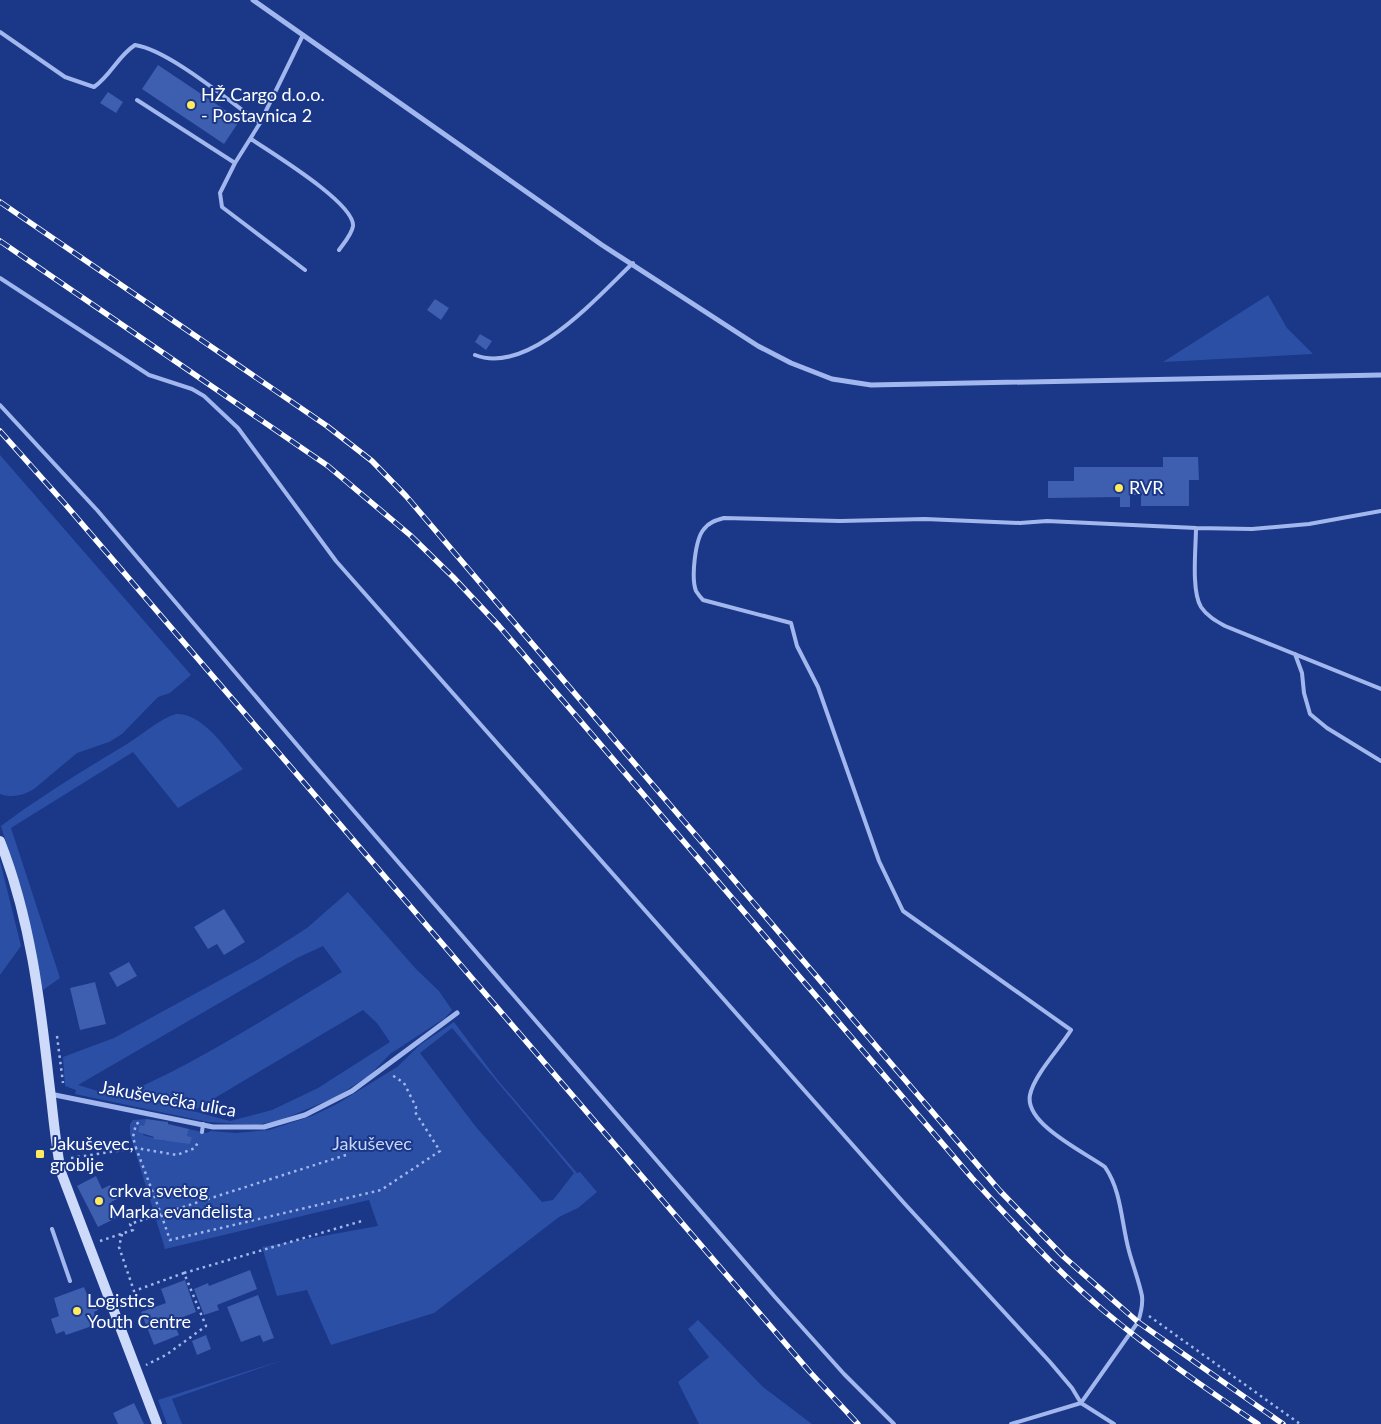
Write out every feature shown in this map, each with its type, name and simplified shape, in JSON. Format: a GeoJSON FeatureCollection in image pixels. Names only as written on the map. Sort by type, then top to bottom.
{"type":"FeatureCollection","features":[{"type":"Feature","properties":{"kind":"main road"},"geometry":{"type":"LineString","coordinates":[[0,841],[10,867],[32,957],[54,1137],[61,1172],[157,1424]]}},
{"type":"Feature","properties":{"kind":"street"},"geometry":{"type":"LineString","coordinates":[[253,0],[602,245],[633,263],[766,350],[832,379],[871,385],[1381,375]]}},
{"type":"Feature","properties":{"kind":"street","name":"Jakuševečka ulica"},"geometry":{"type":"LineString","coordinates":[[50,1094],[203,1124],[236,1128],[264,1127],[288,1121],[324,1106],[352,1091],[457,1013]]}},
{"type":"Feature","properties":{"kind":"lane"},"geometry":{"type":"LineString","coordinates":[[0,32],[65,77],[94,87],[112,72],[124,52],[135,45],[147,47],[170,59],[260,124]]}},
{"type":"Feature","properties":{"kind":"lane"},"geometry":{"type":"LineString","coordinates":[[303,35],[260,124],[235,163],[220,193],[222,207],[305,270]]}},
{"type":"Feature","properties":{"kind":"lane"},"geometry":{"type":"LineString","coordinates":[[137,100],[235,163]]}},
{"type":"Feature","properties":{"kind":"lane"},"geometry":{"type":"LineString","coordinates":[[251,139],[306,177],[346,208],[352,219],[353,228],[339,250]]}},
{"type":"Feature","properties":{"kind":"lane"},"geometry":{"type":"LineString","coordinates":[[475,355],[488,360],[508,357],[530,348],[562,330],[633,263]]}},
{"type":"Feature","properties":{"kind":"lane"},"geometry":{"type":"LineString","coordinates":[[0,278],[149,375],[192,388],[204,396],[238,428],[336,561],[904,1203],[1050,1362],[1081,1403],[1114,1424]]}},
{"type":"Feature","properties":{"kind":"lane"},"geometry":{"type":"LineString","coordinates":[[0,405],[97,510],[308,759],[762,1282],[844,1374],[894,1424]]}},
{"type":"Feature","properties":{"kind":"lane"},"geometry":{"type":"LineString","coordinates":[[1010,1424],[1019,1423],[1081,1403],[1135,1328],[1142,1311],[1142,1295],[1129,1250],[1116,1187],[1111,1175],[1105,1167],[1052,1131],[1036,1117],[1031,1106],[1031,1092],[1070,1030],[903,912],[879,861],[818,687],[797,646],[791,623],[703,600],[696,591],[694,571],[702,532],[713,522],[724,518],[840,521],[925,519],[1020,523],[1047,521],[1252,529],[1300,525],[1381,511]]}},
{"type":"Feature","properties":{"kind":"lane"},"geometry":{"type":"LineString","coordinates":[[1196,528],[1195,572],[1200,605],[1210,617],[1225,626],[1381,689]]}},
{"type":"Feature","properties":{"kind":"lane"},"geometry":{"type":"LineString","coordinates":[[1295,654],[1302,673],[1304,693],[1310,714],[1327,728],[1381,761]]}},
{"type":"Feature","properties":{"kind":"lane"},"geometry":{"type":"LineString","coordinates":[[202,1132],[203,1124]]}},
{"type":"Feature","properties":{"kind":"lane"},"geometry":{"type":"LineString","coordinates":[[52,1229],[70,1281]]}},
{"type":"Feature","properties":{"kind":"path"},"geometry":{"type":"LineString","coordinates":[[142,1121],[136,1124],[133,1137],[170,1240],[381,1190],[440,1151],[415,1112],[416,1107],[404,1084],[392,1075]]}},
{"type":"Feature","properties":{"kind":"path"},"geometry":{"type":"LineString","coordinates":[[70,1158],[136,1148],[177,1155],[195,1148],[202,1132]]}},
{"type":"Feature","properties":{"kind":"path"},"geometry":{"type":"LineString","coordinates":[[95,1243],[134,1230],[130,1224],[346,1155]]}},
{"type":"Feature","properties":{"kind":"path"},"geometry":{"type":"LineString","coordinates":[[122,1234],[119,1247],[134,1291],[184,1273],[362,1221]]}},
{"type":"Feature","properties":{"kind":"path"},"geometry":{"type":"LineString","coordinates":[[143,1367],[166,1355],[206,1326],[184,1273]]}},
{"type":"Feature","properties":{"kind":"path"},"geometry":{"type":"LineString","coordinates":[[1142,1311],[1300,1424]]}},
{"type":"Feature","properties":{"kind":"green space"},"geometry":{"type":"Polygon","coordinates":[[[1268,295],[1287,328],[1313,354],[1163,362],[1268,295]]]}},
{"type":"Feature","properties":{"kind":"green space"},"geometry":{"type":"Polygon","coordinates":[[[0,455],[191,675],[170,693],[158,697],[122,734],[109,742],[77,753],[34,789],[22,795],[13,796],[0,794],[0,455]]]}},
{"type":"Feature","properties":{"kind":"green space"},"geometry":{"type":"Polygon","coordinates":[[[176,714],[196,719],[205,726],[243,769],[178,808],[133,752],[11,828],[60,978],[43,990],[25,904],[1,826],[157,723],[176,714]]]}},
{"type":"Feature","properties":{"kind":"green space"},"geometry":{"type":"Polygon","coordinates":[[[0,861],[21,946],[0,975],[0,861]]]}},
{"type":"Feature","properties":{"kind":"green space"},"geometry":{"type":"Polygon","coordinates":[[[348,892],[416,969],[439,991],[452,1010],[445,1018],[390,1054],[370,1075],[336,1097],[281,1120],[256,1125],[208,1122],[75,1094],[76,1090],[65,1086],[63,1057],[114,1038],[257,960],[307,928],[348,892]],[[323,946],[297,958],[78,1085],[118,1097],[204,1055],[342,972],[323,946]],[[363,1010],[193,1111],[230,1121],[272,1110],[318,1088],[390,1042],[377,1023],[363,1010]]]}},
{"type":"Feature","properties":{"kind":"green space","name":"Jakuševec"},"geometry":{"type":"Polygon","coordinates":[[[454,1022],[496,1078],[577,1173],[580,1172],[597,1192],[578,1208],[559,1217],[434,1313],[331,1345],[307,1290],[277,1296],[262,1247],[378,1226],[369,1200],[165,1249],[130,1134],[130,1124],[133,1120],[146,1119],[143,1135],[165,1141],[190,1143],[192,1137],[187,1136],[189,1129],[206,1133],[211,1131],[236,1133],[269,1130],[312,1116],[337,1104],[397,1067],[421,1044],[454,1022]],[[452,1028],[420,1053],[476,1127],[542,1202],[553,1200],[574,1173],[452,1028]]]}},
{"type":"Feature","properties":{"kind":"green space"},"geometry":{"type":"Polygon","coordinates":[[[698,1320],[763,1387],[812,1424],[699,1424],[678,1382],[709,1357],[688,1329],[698,1320]]]}},
{"type":"Feature","properties":{"kind":"green space"},"geometry":{"type":"Polygon","coordinates":[[[289,1358],[172,1399],[182,1424],[167,1424],[158,1400],[289,1358]]]}},
{"type":"Feature","properties":{"kind":"building","name":"HŽ Cargo d.o.o. - Postavnica 2"},"geometry":{"type":"Polygon","coordinates":[[[158,65],[240,120],[224,144],[142,89],[158,65]]]}},
{"type":"Feature","properties":{"kind":"building"},"geometry":{"type":"Polygon","coordinates":[[[108,92],[123,102],[116,113],[100,103],[108,92]]]}},
{"type":"Feature","properties":{"kind":"building"},"geometry":{"type":"Polygon","coordinates":[[[435,299],[449,308],[441,320],[427,310],[435,299]]]}},
{"type":"Feature","properties":{"kind":"building"},"geometry":{"type":"Polygon","coordinates":[[[480,334],[492,341],[486,350],[475,342],[480,334]]]}},
{"type":"Feature","properties":{"kind":"building","name":"RVR"},"geometry":{"type":"Polygon","coordinates":[[[1163,457],[1198,457],[1199,480],[1189,480],[1189,506],[1141,506],[1141,495],[1130,495],[1130,507],[1120,507],[1120,497],[1048,498],[1048,481],[1074,481],[1074,467],[1163,467],[1163,457]]]}},
{"type":"Feature","properties":{"kind":"building"},"geometry":{"type":"Polygon","coordinates":[[[224,909],[245,942],[224,955],[217,944],[208,949],[194,927],[224,909]]]}},
{"type":"Feature","properties":{"kind":"building"},"geometry":{"type":"Polygon","coordinates":[[[129,962],[137,976],[117,987],[109,973],[129,962]]]}},
{"type":"Feature","properties":{"kind":"building"},"geometry":{"type":"Polygon","coordinates":[[[95,982],[106,1024],[80,1030],[70,988],[95,982]]]}},
{"type":"Feature","properties":{"kind":"building"},"geometry":{"type":"Polygon","coordinates":[[[146,1119],[168,1122],[168,1124],[189,1129],[187,1136],[192,1137],[190,1144],[153,1139],[154,1137],[138,1132],[140,1125],[144,1126],[146,1119]]]}},
{"type":"Feature","properties":{"kind":"building","name":"crkva svetog Marka evanđelista"},"geometry":{"type":"Polygon","coordinates":[[[96,1176],[102,1189],[110,1185],[117,1199],[111,1202],[118,1217],[98,1227],[77,1186],[96,1176]]]}},
{"type":"Feature","properties":{"kind":"building"},"geometry":{"type":"Polygon","coordinates":[[[250,1270],[257,1289],[217,1305],[219,1310],[204,1315],[194,1289],[208,1283],[209,1286],[250,1270]]]}},
{"type":"Feature","properties":{"kind":"building"},"geometry":{"type":"Polygon","coordinates":[[[185,1280],[196,1312],[173,1321],[179,1335],[154,1345],[141,1312],[166,1303],[161,1289],[185,1280]]]}},
{"type":"Feature","properties":{"kind":"building","name":"Logistics Youth Centre"},"geometry":{"type":"Polygon","coordinates":[[[84,1287],[92,1307],[96,1306],[98,1310],[94,1312],[98,1324],[66,1335],[64,1331],[56,1334],[51,1319],[59,1316],[54,1298],[84,1287]]]}},
{"type":"Feature","properties":{"kind":"building"},"geometry":{"type":"Polygon","coordinates":[[[258,1295],[274,1338],[263,1342],[260,1335],[241,1342],[227,1307],[258,1295]]]}},
{"type":"Feature","properties":{"kind":"building"},"geometry":{"type":"Polygon","coordinates":[[[206,1335],[211,1349],[197,1355],[192,1341],[206,1335]]]}},
{"type":"Feature","properties":{"kind":"building"},"geometry":{"type":"Polygon","coordinates":[[[134,1403],[144,1424],[118,1424],[113,1413],[134,1403]]]}},
{"type":"Feature","properties":{"kind":"railway"},"geometry":{"type":"LineString","coordinates":[[0,202],[327,426],[372,461],[406,496],[1000,1191],[1064,1257],[1138,1322],[1283,1424]]}},
{"type":"Feature","properties":{"kind":"railway"},"geometry":{"type":"LineString","coordinates":[[0,241],[328,466],[410,535],[499,626],[972,1178],[1052,1263],[1104,1311],[1141,1341],[1258,1424]]}},
{"type":"Feature","properties":{"kind":"railway"},"geometry":{"type":"LineString","coordinates":[[0,431],[65,504],[809,1371],[858,1424]]}},
{"type":"Feature","properties":{"kind":"place","name":"HŽ Cargo d.o.o. - Postavnica 2"},"geometry":{"type":"Point","coordinates":[191,105]}},
{"type":"Feature","properties":{"kind":"place","name":"RVR"},"geometry":{"type":"Point","coordinates":[1119,488]}},
{"type":"Feature","properties":{"kind":"place","name":"Jakuševec, groblje"},"geometry":{"type":"Point","coordinates":[40,1154]}},
{"type":"Feature","properties":{"kind":"place","name":"crkva svetog Marka evanđelista"},"geometry":{"type":"Point","coordinates":[99,1201]}},
{"type":"Feature","properties":{"kind":"place","name":"Logistics Youth Centre"},"geometry":{"type":"Point","coordinates":[77,1311]}}]}
